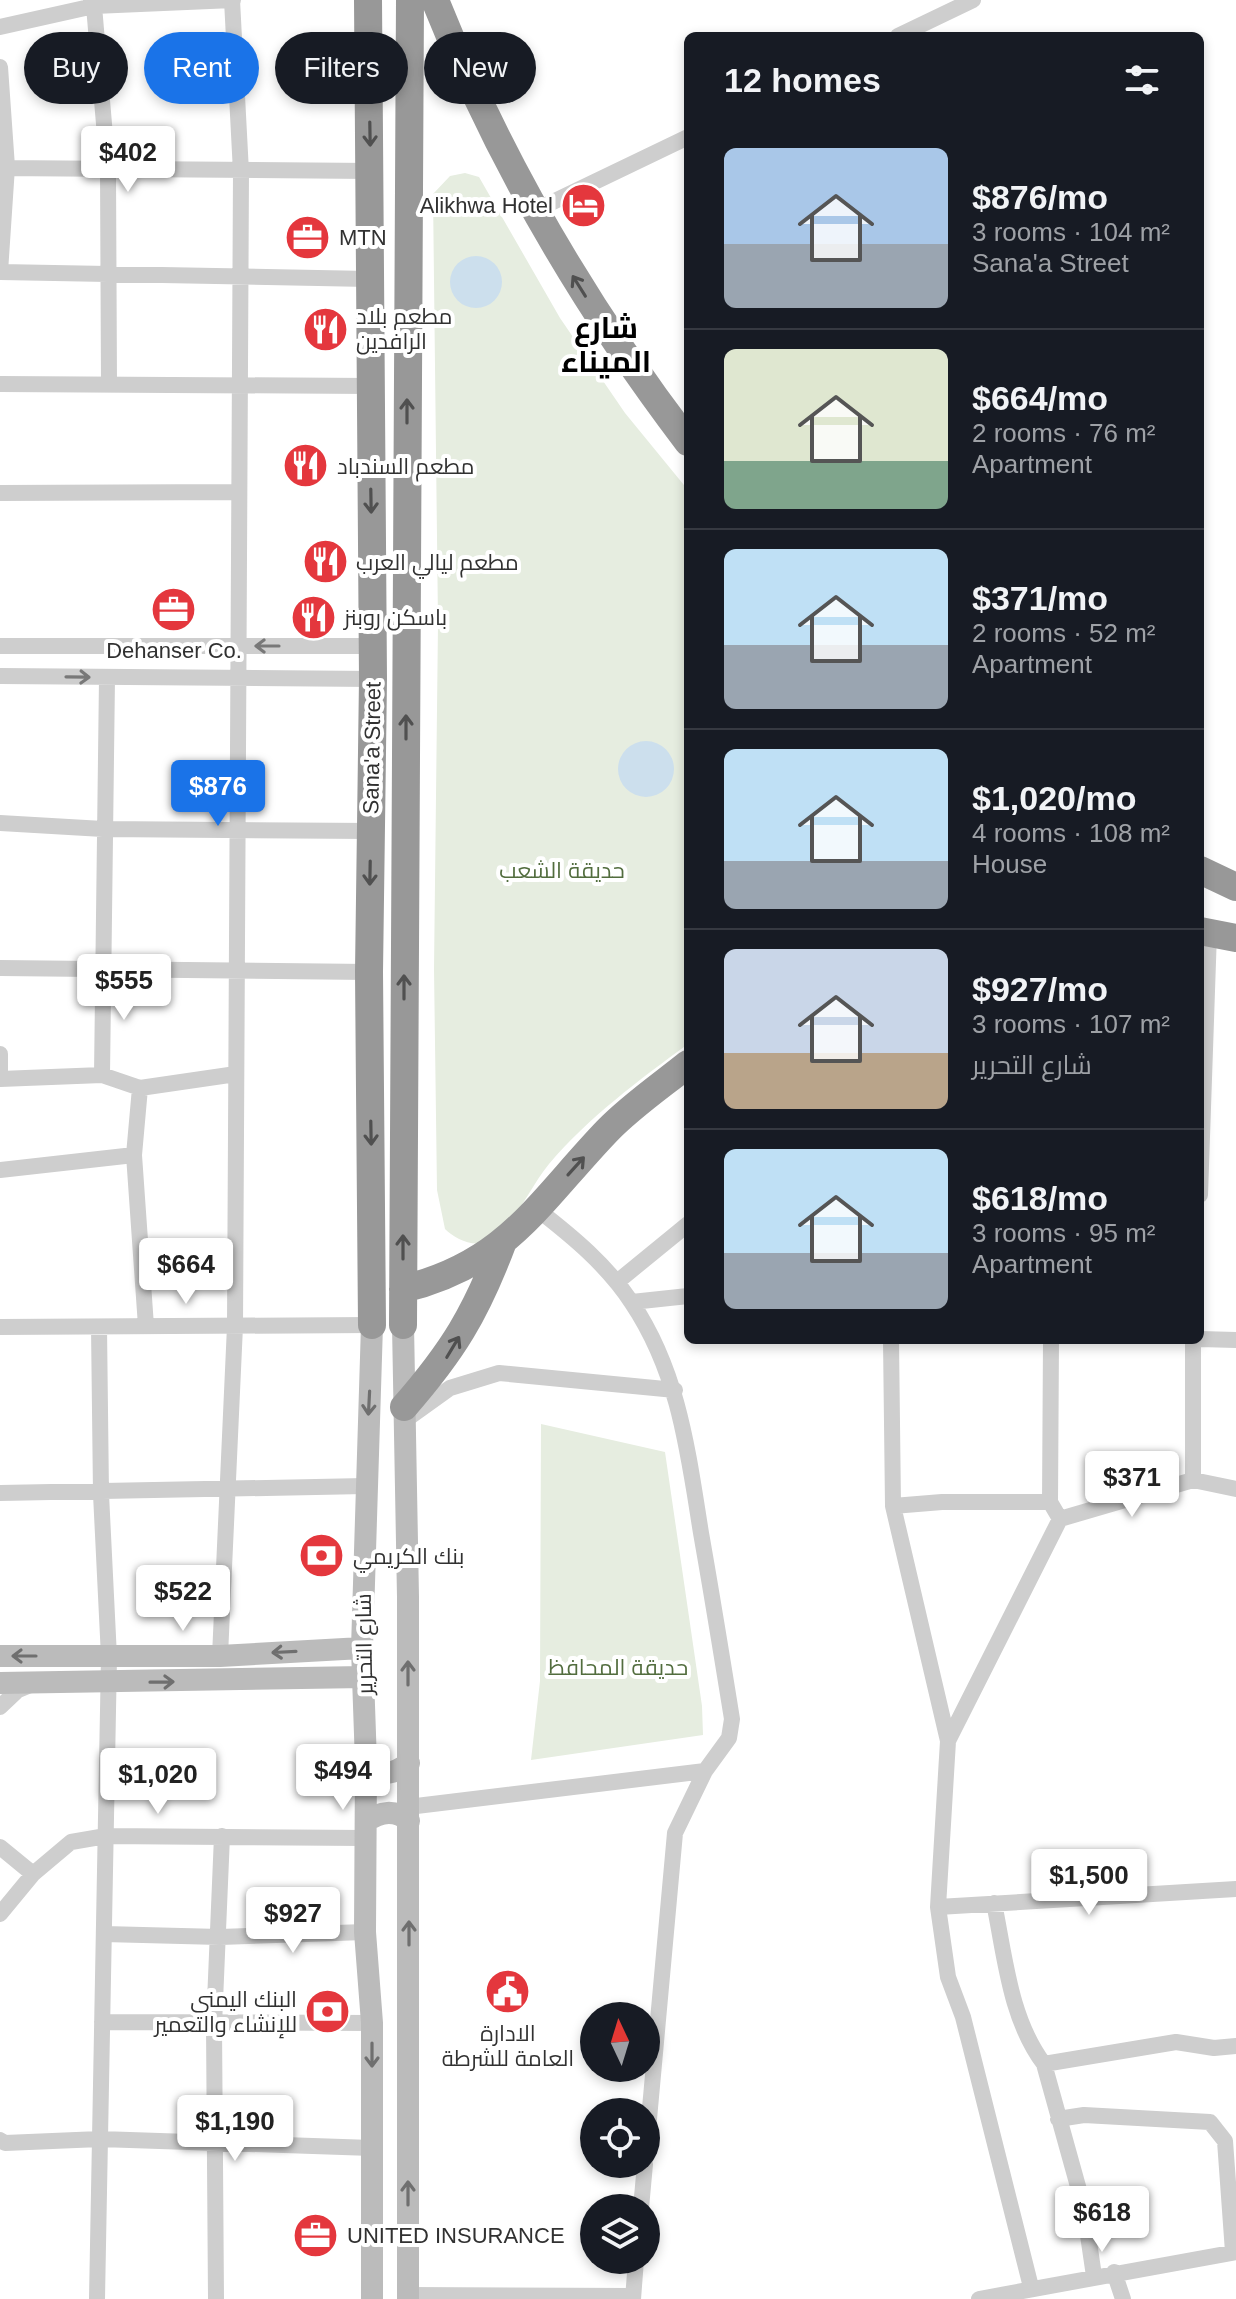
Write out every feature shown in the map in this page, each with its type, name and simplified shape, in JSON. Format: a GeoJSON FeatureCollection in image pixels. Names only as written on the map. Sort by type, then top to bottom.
{"type":"FeatureCollection","features":[{"type":"Feature","properties":{"kind":"highway","name":"Sana'a Street"},"geometry":{"type":"LineString","coordinates":[[368,0],[373,646],[369,972],[372,1325]]}},
{"type":"Feature","properties":{"kind":"highway","name":"Sana'a Street"},"geometry":{"type":"LineString","coordinates":[[403,1325],[410,0]]}},
{"type":"Feature","properties":{"kind":"highway"},"geometry":{"type":"LineString","coordinates":[[435,0],[447,32],[532,212],[627,362],[684,437]]}},
{"type":"Feature","properties":{"kind":"highway"},"geometry":{"type":"LineString","coordinates":[[1204,872],[1236,887]]}},
{"type":"Feature","properties":{"kind":"highway"},"geometry":{"type":"LineString","coordinates":[[403,1289],[461,1271],[502,1244],[610,1128],[684,1067]]}},
{"type":"Feature","properties":{"kind":"highway"},"geometry":{"type":"LineString","coordinates":[[404,1415],[446,1359],[471,1318],[502,1244]]}},
{"type":"Feature","properties":{"kind":"main road","name":"شارع التحرير"},"geometry":{"type":"LineString","coordinates":[[372,1325],[362,1648],[366,1763],[365,1932],[372,2023],[372,2299]]}},
{"type":"Feature","properties":{"kind":"main road","name":"شارع التحرير"},"geometry":{"type":"LineString","coordinates":[[403,1325],[409,1763],[408,2297]]}},
{"type":"Feature","properties":{"kind":"main road"},"geometry":{"type":"LineString","coordinates":[[0,1656],[220,1656],[362,1648]]}},
{"type":"Feature","properties":{"kind":"main road"},"geometry":{"type":"LineString","coordinates":[[0,1683],[364,1677]]}},
{"type":"Feature","properties":{"kind":"main road"},"geometry":{"type":"LineString","coordinates":[[366,1763],[377,1772],[387,1774],[409,1763]]}},
{"type":"Feature","properties":{"kind":"main road"},"geometry":{"type":"LineString","coordinates":[[365,1830],[374,1816],[408,1814]]}},
{"type":"Feature","properties":{"kind":"street"},"geometry":{"type":"LineString","coordinates":[[0,27],[92,3],[232,0],[241,172],[235,1326],[220,1656]]}},
{"type":"Feature","properties":{"kind":"street"},"geometry":{"type":"LineString","coordinates":[[906,32],[973,0]]}},
{"type":"Feature","properties":{"kind":"street"},"geometry":{"type":"LineString","coordinates":[[92,3],[108,171],[109,385]]}},
{"type":"Feature","properties":{"kind":"street"},"geometry":{"type":"LineString","coordinates":[[0,67],[4,168],[0,272],[369,279]]}},
{"type":"Feature","properties":{"kind":"street"},"geometry":{"type":"LineString","coordinates":[[532,212],[684,139]]}},
{"type":"Feature","properties":{"kind":"street"},"geometry":{"type":"LineString","coordinates":[[4,168],[371,171]]}},
{"type":"Feature","properties":{"kind":"street"},"geometry":{"type":"LineString","coordinates":[[0,384],[370,386]]}},
{"type":"Feature","properties":{"kind":"street"},"geometry":{"type":"LineString","coordinates":[[0,493],[239,492]]}},
{"type":"Feature","properties":{"kind":"street"},"geometry":{"type":"LineString","coordinates":[[0,646],[373,646]]}},
{"type":"Feature","properties":{"kind":"street"},"geometry":{"type":"LineString","coordinates":[[0,676],[373,679]]}},
{"type":"Feature","properties":{"kind":"street"},"geometry":{"type":"LineString","coordinates":[[102,1075],[106,968],[103,829],[107,678]]}},
{"type":"Feature","properties":{"kind":"street"},"geometry":{"type":"LineString","coordinates":[[0,823],[103,829],[371,831]]}},
{"type":"Feature","properties":{"kind":"street"},"geometry":{"type":"LineString","coordinates":[[1204,1054],[1215,934]]}},
{"type":"Feature","properties":{"kind":"street"},"geometry":{"type":"LineString","coordinates":[[0,968],[369,972]]}},
{"type":"Feature","properties":{"kind":"street"},"geometry":{"type":"LineString","coordinates":[[0,1054],[0,1079],[102,1075],[140,1088],[236,1074]]}},
{"type":"Feature","properties":{"kind":"street"},"geometry":{"type":"LineString","coordinates":[[140,1088],[134,1155],[146,1326]]}},
{"type":"Feature","properties":{"kind":"street"},"geometry":{"type":"LineString","coordinates":[[0,1170],[134,1155]]}},
{"type":"Feature","properties":{"kind":"street"},"geometry":{"type":"LineString","coordinates":[[537,1209],[580,1243],[617,1282],[656,1344],[675,1390],[686,1437],[732,1719],[729,1738],[705,1771],[675,1833],[651,2098]]}},
{"type":"Feature","properties":{"kind":"street"},"geometry":{"type":"LineString","coordinates":[[617,1282],[684,1227]]}},
{"type":"Feature","properties":{"kind":"street"},"geometry":{"type":"LineString","coordinates":[[632,1302],[684,1296]]}},
{"type":"Feature","properties":{"kind":"street"},"geometry":{"type":"LineString","coordinates":[[0,1327],[372,1325]]}},
{"type":"Feature","properties":{"kind":"street"},"geometry":{"type":"LineString","coordinates":[[97,2299],[109,1683],[101,1494],[99,1327]]}},
{"type":"Feature","properties":{"kind":"street"},"geometry":{"type":"LineString","coordinates":[[1204,1339],[1236,1340]]}},
{"type":"Feature","properties":{"kind":"street"},"geometry":{"type":"LineString","coordinates":[[891,1344],[893,1506],[948,1741],[938,1907],[948,1977],[963,2017],[1031,2287]]}},
{"type":"Feature","properties":{"kind":"street"},"geometry":{"type":"LineString","coordinates":[[1051,1344],[1050,1502],[1060,1519]]}},
{"type":"Feature","properties":{"kind":"street"},"geometry":{"type":"LineString","coordinates":[[1193,1344],[1193,1480]]}},
{"type":"Feature","properties":{"kind":"street"},"geometry":{"type":"LineString","coordinates":[[404,1415],[450,1388],[499,1373],[675,1390]]}},
{"type":"Feature","properties":{"kind":"street"},"geometry":{"type":"LineString","coordinates":[[948,1741],[1060,1519],[1193,1480],[1236,1489]]}},
{"type":"Feature","properties":{"kind":"street"},"geometry":{"type":"LineString","coordinates":[[0,1493],[101,1494],[365,1486]]}},
{"type":"Feature","properties":{"kind":"street"},"geometry":{"type":"LineString","coordinates":[[893,1506],[942,1502],[1050,1502]]}},
{"type":"Feature","properties":{"kind":"street"},"geometry":{"type":"LineString","coordinates":[[0,1707],[18,1690],[35,1683]]}},
{"type":"Feature","properties":{"kind":"street"},"geometry":{"type":"LineString","coordinates":[[408,1814],[705,1771]]}},
{"type":"Feature","properties":{"kind":"street"},"geometry":{"type":"LineString","coordinates":[[0,1914],[33,1874],[71,1842],[106,1836],[222,1836],[365,1830]]}},
{"type":"Feature","properties":{"kind":"street"},"geometry":{"type":"LineString","coordinates":[[216,2299],[214,2025],[222,1836]]}},
{"type":"Feature","properties":{"kind":"street"},"geometry":{"type":"LineString","coordinates":[[0,1847],[33,1874]]}},
{"type":"Feature","properties":{"kind":"street"},"geometry":{"type":"LineString","coordinates":[[938,1907],[1236,1889]]}},
{"type":"Feature","properties":{"kind":"street"},"geometry":{"type":"LineString","coordinates":[[994,1903],[1012,1996],[1030,2045],[1044,2064],[1084,2208],[1094,2276]]}},
{"type":"Feature","properties":{"kind":"street"},"geometry":{"type":"LineString","coordinates":[[104,1934],[220,1937],[365,1932]]}},
{"type":"Feature","properties":{"kind":"street"},"geometry":{"type":"LineString","coordinates":[[102,2022],[214,2025],[372,2023]]}},
{"type":"Feature","properties":{"kind":"street"},"geometry":{"type":"LineString","coordinates":[[1044,2064],[1176,2042],[1214,2048],[1236,2046]]}},
{"type":"Feature","properties":{"kind":"street"},"geometry":{"type":"LineString","coordinates":[[979,2299],[1031,2287],[1235,2252],[1225,2141],[1210,2122],[1084,2115],[1058,2119]]}},
{"type":"Feature","properties":{"kind":"street"},"geometry":{"type":"LineString","coordinates":[[0,2140],[5,2143],[100,2139],[372,2148]]}},
{"type":"Feature","properties":{"kind":"street"},"geometry":{"type":"LineString","coordinates":[[1114,2272],[1123,2299]]}},
{"type":"Feature","properties":{"kind":"street"},"geometry":{"type":"LineString","coordinates":[[408,2297],[633,2297],[635,2274]]}},
{"type":"Feature","properties":{"kind":"green space","name":"حديقة الشعب"},"geometry":{"type":"Polygon","coordinates":[[[465,173],[479,177],[560,318],[625,413],[684,485],[684,1047],[633,1085],[581,1130],[542,1173],[515,1215],[499,1233],[484,1243],[460,1239],[445,1229],[437,1190],[434,969],[438,623],[433,194],[450,176],[465,173]]]}},
{"type":"Feature","properties":{"kind":"green space","name":"حديقة المحافظ"},"geometry":{"type":"Polygon","coordinates":[[[541,1424],[665,1452],[702,1706],[703,1735],[531,1760],[540,1681],[541,1424]]]}},
{"type":"Feature","properties":{"kind":"water"},"geometry":{"type":"Polygon","coordinates":[[[476,256],[495,263],[502,282],[495,301],[476,308],[457,301],[450,282],[457,263],[476,256]]]}},
{"type":"Feature","properties":{"kind":"water"},"geometry":{"type":"Polygon","coordinates":[[[646,741],[666,749],[674,769],[666,789],[646,797],[626,789],[618,769],[626,749],[646,741]]]}},
{"type":"Feature","properties":{"kind":"place","name":"Alikhwa Hotel"},"geometry":{"type":"Point","coordinates":[584,205]}},
{"type":"Feature","properties":{"kind":"place","name":"MTN"},"geometry":{"type":"Point","coordinates":[308,237]}},
{"type":"Feature","properties":{"kind":"place","name":"مطعم بلاد الرافدين"},"geometry":{"type":"Point","coordinates":[325,329]}},
{"type":"Feature","properties":{"kind":"place","name":"مطعم السندباد"},"geometry":{"type":"Point","coordinates":[306,466]}},
{"type":"Feature","properties":{"kind":"place","name":"مطعم ليالي العرب"},"geometry":{"type":"Point","coordinates":[325,562]}},
{"type":"Feature","properties":{"kind":"place","name":"Dehanser Co."},"geometry":{"type":"Point","coordinates":[174,609]}},
{"type":"Feature","properties":{"kind":"place","name":"باسكن روبنز"},"geometry":{"type":"Point","coordinates":[313,617]}},
{"type":"Feature","properties":{"kind":"place","name":"بنك الكريمي"},"geometry":{"type":"Point","coordinates":[322,1556]}},
{"type":"Feature","properties":{"kind":"place","name":"الادارة العامة للشرطة"},"geometry":{"type":"Point","coordinates":[508,1992]}},
{"type":"Feature","properties":{"kind":"place","name":"البنك اليمني للإنشاء والتعمير"},"geometry":{"type":"Point","coordinates":[328,2012]}},
{"type":"Feature","properties":{"kind":"place","name":"UNITED INSURANCE"},"geometry":{"type":"Point","coordinates":[316,2235]}},
{"type":"Feature","properties":{"kind":"district","name":"شارع الميناء"},"geometry":{"type":"Point","coordinates":[606,344]}}]}
